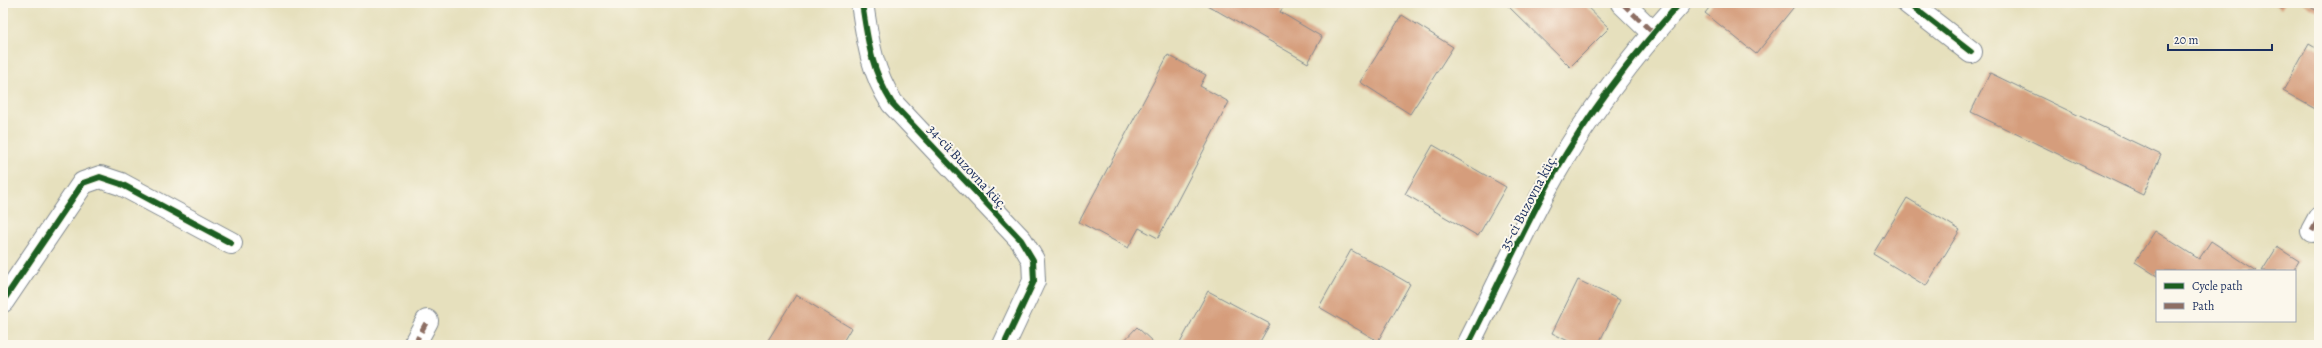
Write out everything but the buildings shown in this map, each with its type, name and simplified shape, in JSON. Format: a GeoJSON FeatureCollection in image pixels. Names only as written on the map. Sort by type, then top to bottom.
{"type":"FeatureCollection","features":[{"type":"Feature","properties":{"kind":"street","name":"34-cü Buzovna küç."},"geometry":{"type":"LineString","coordinates":[[862,3],[870,57],[879,82],[892,103],[1021,240],[1033,260],[1034,281],[1008,343]]}},
{"type":"Feature","properties":{"kind":"street"},"geometry":{"type":"LineString","coordinates":[[1622,3],[1654,33]]}},
{"type":"Feature","properties":{"kind":"street","name":"35-ci Buzovna küç."},"geometry":{"type":"LineString","coordinates":[[1468,345],[1554,174],[1588,119],[1654,33],[1680,3]]}},
{"type":"Feature","properties":{"kind":"street"},"geometry":{"type":"LineString","coordinates":[[1908,3],[1971,52]]}},
{"type":"Feature","properties":{"kind":"street"},"geometry":{"type":"LineString","coordinates":[[3,301],[83,183],[100,177],[121,184],[231,243]]}},
{"type":"Feature","properties":{"kind":"street"},"geometry":{"type":"LineString","coordinates":[[414,345],[427,320]]}},
{"type":"Feature","properties":{"kind":"marked path"},"geometry":{"type":"LineString","coordinates":[[1622,3],[1653,33]]}},
{"type":"Feature","properties":{"kind":"marked path"},"geometry":{"type":"LineString","coordinates":[[2312,231],[2319,218]]}},
{"type":"Feature","properties":{"kind":"marked path"},"geometry":{"type":"LineString","coordinates":[[414,345],[427,321]]}},
{"type":"Feature","properties":{"kind":"cycle path"},"geometry":{"type":"LineString","coordinates":[[862,3],[871,55],[879,79],[892,103],[1021,240],[1033,260],[1034,281],[1004,345]]}},
{"type":"Feature","properties":{"kind":"cycle path"},"geometry":{"type":"LineString","coordinates":[[1468,345],[1532,216],[1568,151],[1612,85],[1645,43],[1680,3]]}},
{"type":"Feature","properties":{"kind":"cycle path"},"geometry":{"type":"LineString","coordinates":[[1908,3],[1971,52]]}},
{"type":"Feature","properties":{"kind":"cycle path"},"geometry":{"type":"LineString","coordinates":[[3,301],[83,183],[100,177],[121,184],[231,243]]}}]}
